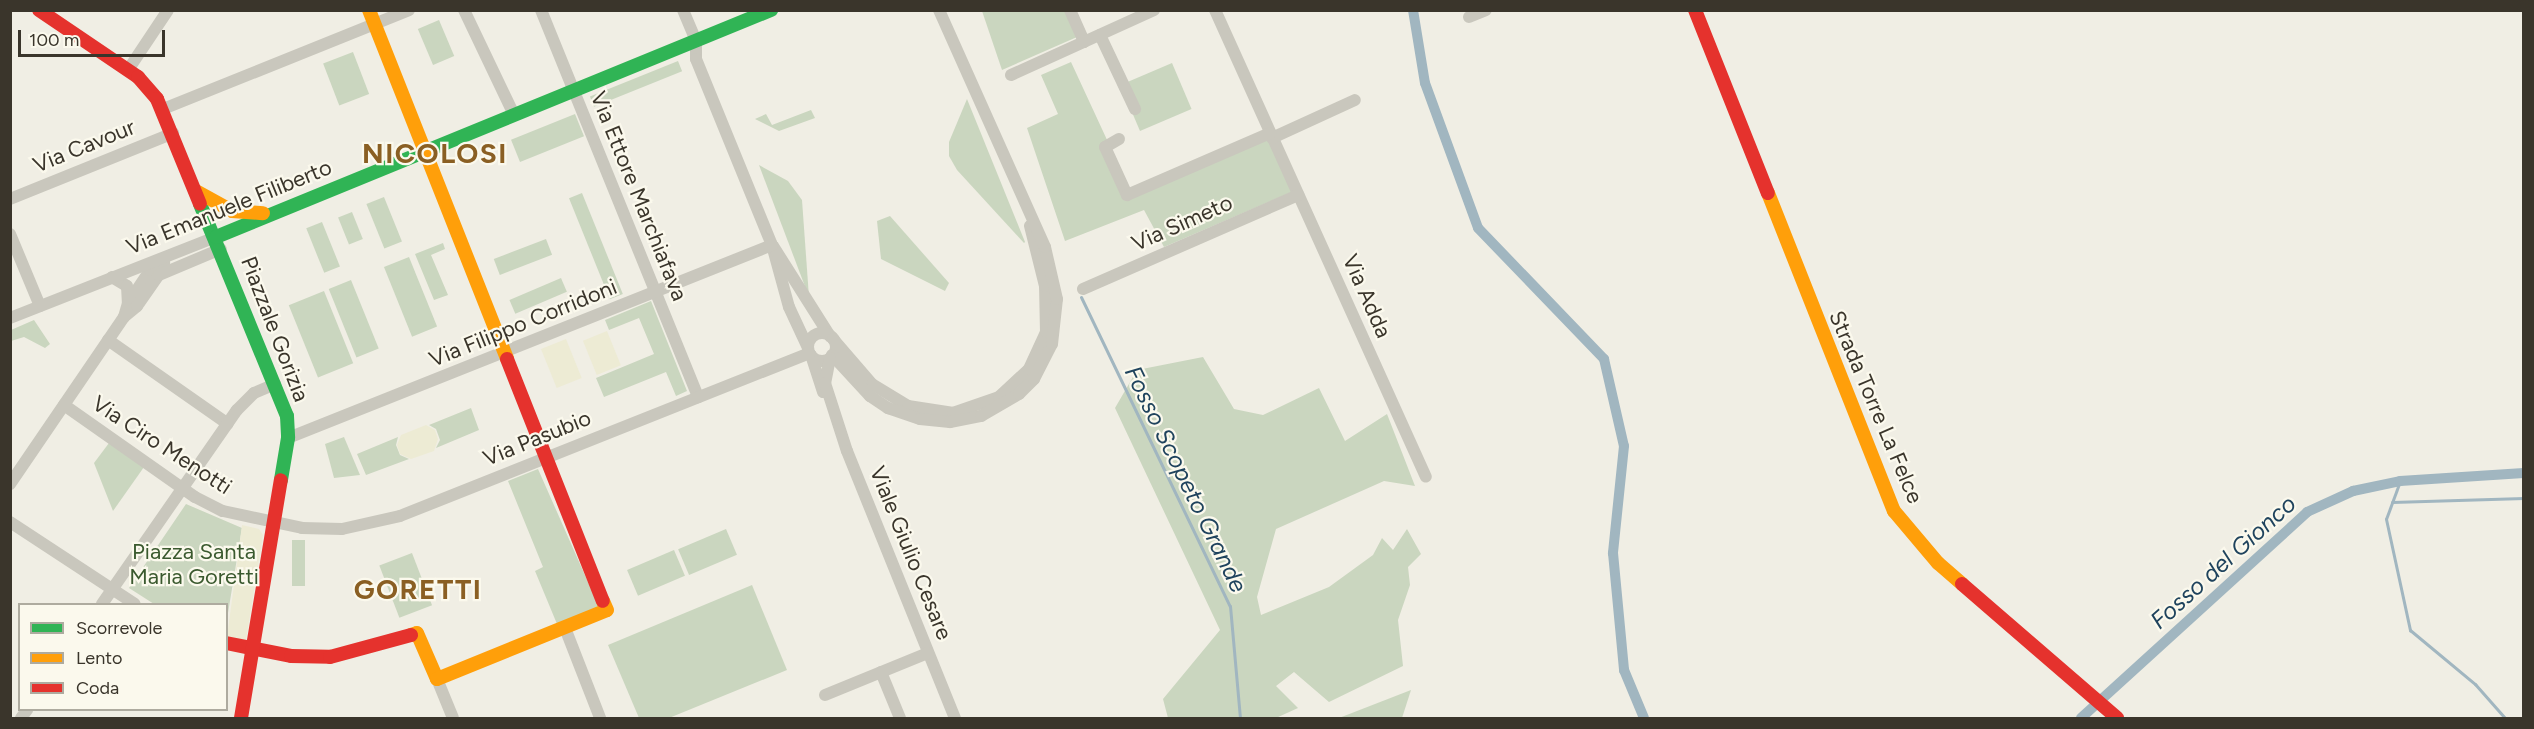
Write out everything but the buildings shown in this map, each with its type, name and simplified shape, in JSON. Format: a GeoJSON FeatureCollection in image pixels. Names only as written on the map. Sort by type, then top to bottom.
{"type":"FeatureCollection","features":[{"type":"Feature","properties":{"kind":"street","name":"Piazzale Gorizia"},"geometry":{"type":"LineString","coordinates":[[39,10],[128,70],[152,91],[163,109],[287,416],[288,438],[240,718]]}},
{"type":"Feature","properties":{"kind":"street"},"geometry":{"type":"LineString","coordinates":[[128,70],[168,10]]}},
{"type":"Feature","properties":{"kind":"street"},"geometry":{"type":"LineString","coordinates":[[369,10],[428,151],[506,353],[549,456],[607,610],[437,679]]}},
{"type":"Feature","properties":{"kind":"street"},"geometry":{"type":"LineString","coordinates":[[163,109],[409,10]]}},
{"type":"Feature","properties":{"kind":"street"},"geometry":{"type":"LineString","coordinates":[[464,10],[514,115]]}},
{"type":"Feature","properties":{"kind":"street","name":"Via Ettore Marchiafava"},"geometry":{"type":"LineString","coordinates":[[541,10],[698,397]]}},
{"type":"Feature","properties":{"kind":"street","name":"Viale Giulio Cesare"},"geometry":{"type":"LineString","coordinates":[[683,10],[696,40],[696,59],[772,245],[789,307],[810,352],[814,372],[831,403]]}},
{"type":"Feature","properties":{"kind":"street","name":"Via Emanuele Filiberto"},"geometry":{"type":"LineString","coordinates":[[10,318],[197,242],[215,242],[270,213],[428,151],[771,10]]}},
{"type":"Feature","properties":{"kind":"street"},"geometry":{"type":"LineString","coordinates":[[810,352],[819,360],[831,357],[870,396],[897,412],[920,419],[950,422],[972,419],[1012,399],[1034,379],[1048,356],[1057,317],[1050,263],[939,10]]}},
{"type":"Feature","properties":{"kind":"street"},"geometry":{"type":"LineString","coordinates":[[1070,10],[1084,42]]}},
{"type":"Feature","properties":{"kind":"street"},"geometry":{"type":"LineString","coordinates":[[1011,75],[1154,10]]}},
{"type":"Feature","properties":{"kind":"street","name":"Via Adda"},"geometry":{"type":"LineString","coordinates":[[1215,10],[1426,477]]}},
{"type":"Feature","properties":{"kind":"street"},"geometry":{"type":"LineString","coordinates":[[1469,17],[1486,10]]}},
{"type":"Feature","properties":{"kind":"street","name":"Strada Torre La Felce"},"geometry":{"type":"LineString","coordinates":[[1695,10],[1894,511],[1938,563],[2113,714]]}},
{"type":"Feature","properties":{"kind":"street"},"geometry":{"type":"LineString","coordinates":[[1100,35],[1135,109]]}},
{"type":"Feature","properties":{"kind":"street"},"geometry":{"type":"LineString","coordinates":[[1119,139],[1104,147],[1127,195],[1355,100]]}},
{"type":"Feature","properties":{"kind":"street","name":"Via Cavour"},"geometry":{"type":"LineString","coordinates":[[10,199],[173,133]]}},
{"type":"Feature","properties":{"kind":"street"},"geometry":{"type":"LineString","coordinates":[[196,191],[232,211],[270,213]]}},
{"type":"Feature","properties":{"kind":"street","name":"Via Simeto"},"geometry":{"type":"LineString","coordinates":[[1083,289],[1298,195]]}},
{"type":"Feature","properties":{"kind":"street","name":"Viale Giulio Cesare"},"geometry":{"type":"LineString","coordinates":[[772,245],[831,337],[872,384],[908,406],[953,412],[999,397],[1029,369],[1046,332],[1045,286],[1028,213]]}},
{"type":"Feature","properties":{"kind":"street"},"geometry":{"type":"LineString","coordinates":[[10,234],[40,306]]}},
{"type":"Feature","properties":{"kind":"street"},"geometry":{"type":"LineString","coordinates":[[128,303],[153,268],[215,242]]}},
{"type":"Feature","properties":{"kind":"street"},"geometry":{"type":"LineString","coordinates":[[10,484],[124,317],[162,272],[215,242]]}},
{"type":"Feature","properties":{"kind":"street","name":"Via Filippo Corridoni"},"geometry":{"type":"LineString","coordinates":[[288,438],[772,245]]}},
{"type":"Feature","properties":{"kind":"street"},"geometry":{"type":"LineString","coordinates":[[112,277],[127,286],[128,303],[124,317]]}},
{"type":"Feature","properties":{"kind":"street","name":"Via Pasubio"},"geometry":{"type":"LineString","coordinates":[[274,523],[332,529],[377,523],[810,352],[813,336],[831,337]]}},
{"type":"Feature","properties":{"kind":"street","name":"Viale Giulio Cesare"},"geometry":{"type":"LineString","coordinates":[[831,337],[831,357],[825,383],[831,403],[955,718]]}},
{"type":"Feature","properties":{"kind":"street"},"geometry":{"type":"LineString","coordinates":[[108,340],[228,424]]}},
{"type":"Feature","properties":{"kind":"street"},"geometry":{"type":"LineString","coordinates":[[103,603],[228,424],[248,399],[275,384]]}},
{"type":"Feature","properties":{"kind":"street","name":"Via Ciro Menotti"},"geometry":{"type":"LineString","coordinates":[[64,405],[183,489],[223,511],[274,523]]}},
{"type":"Feature","properties":{"kind":"street"},"geometry":{"type":"LineString","coordinates":[[10,522],[133,603]]}},
{"type":"Feature","properties":{"kind":"street"},"geometry":{"type":"LineString","coordinates":[[565,628],[600,718]]}},
{"type":"Feature","properties":{"kind":"street"},"geometry":{"type":"LineString","coordinates":[[228,643],[252,649],[330,657],[362,651],[417,633],[453,718]]}},
{"type":"Feature","properties":{"kind":"street"},"geometry":{"type":"LineString","coordinates":[[825,695],[928,652]]}},
{"type":"Feature","properties":{"kind":"street"},"geometry":{"type":"LineString","coordinates":[[881,672],[900,718]]}},
{"type":"Feature","properties":{"kind":"green space"},"geometry":{"type":"Polygon","coordinates":[[[982,11],[1065,11],[1077,37],[1002,70],[982,11]]]}},
{"type":"Feature","properties":{"kind":"green space"},"geometry":{"type":"Polygon","coordinates":[[[439,20],[454,56],[433,65],[418,29],[439,20]]]}},
{"type":"Feature","properties":{"kind":"green space"},"geometry":{"type":"Polygon","coordinates":[[[353,52],[369,94],[339,105],[323,63],[353,52]]]}},
{"type":"Feature","properties":{"kind":"green space"},"geometry":{"type":"Polygon","coordinates":[[[678,61],[682,71],[594,107],[590,97],[678,61]]]}},
{"type":"Feature","properties":{"kind":"green space"},"geometry":{"type":"Polygon","coordinates":[[[1071,62],[1108,142],[1100,147],[1125,201],[1269,137],[1294,191],[1164,247],[1144,210],[1065,241],[1027,128],[1058,114],[1041,75],[1071,62]]]}},
{"type":"Feature","properties":{"kind":"green space"},"geometry":{"type":"Polygon","coordinates":[[[1172,63],[1192,109],[1140,131],[1120,85],[1172,63]]]}},
{"type":"Feature","properties":{"kind":"green space"},"geometry":{"type":"Polygon","coordinates":[[[967,99],[1024,243],[957,170],[949,156],[949,142],[967,99]]]}},
{"type":"Feature","properties":{"kind":"green space"},"geometry":{"type":"Polygon","coordinates":[[[811,110],[815,118],[779,131],[755,119],[766,114],[772,125],[811,110]]]}},
{"type":"Feature","properties":{"kind":"green space"},"geometry":{"type":"Polygon","coordinates":[[[575,114],[584,136],[520,162],[511,140],[575,114]]]}},
{"type":"Feature","properties":{"kind":"green space"},"geometry":{"type":"Polygon","coordinates":[[[759,165],[788,181],[802,200],[809,297],[759,165]]]}},
{"type":"Feature","properties":{"kind":"green space"},"geometry":{"type":"Polygon","coordinates":[[[582,193],[623,294],[610,299],[569,198],[582,193]]]}},
{"type":"Feature","properties":{"kind":"green space"},"geometry":{"type":"Polygon","coordinates":[[[384,197],[402,242],[384,249],[366,204],[384,197]]]}},
{"type":"Feature","properties":{"kind":"green space"},"geometry":{"type":"Polygon","coordinates":[[[352,212],[363,239],[349,245],[338,218],[352,212]]]}},
{"type":"Feature","properties":{"kind":"green space"},"geometry":{"type":"Polygon","coordinates":[[[890,216],[949,283],[945,291],[881,259],[877,221],[890,216]]]}},
{"type":"Feature","properties":{"kind":"green space"},"geometry":{"type":"Polygon","coordinates":[[[322,222],[340,267],[324,273],[306,228],[322,222]]]}},
{"type":"Feature","properties":{"kind":"green space"},"geometry":{"type":"Polygon","coordinates":[[[546,239],[552,255],[500,275],[494,259],[546,239]]]}},
{"type":"Feature","properties":{"kind":"green space"},"geometry":{"type":"Polygon","coordinates":[[[443,243],[445,249],[431,255],[448,295],[434,300],[415,254],[443,243]]]}},
{"type":"Feature","properties":{"kind":"green space"},"geometry":{"type":"Polygon","coordinates":[[[409,257],[437,327],[412,337],[384,267],[409,257]]]}},
{"type":"Feature","properties":{"kind":"green space"},"geometry":{"type":"Polygon","coordinates":[[[561,278],[567,292],[515,314],[509,300],[561,278]]]}},
{"type":"Feature","properties":{"kind":"green space"},"geometry":{"type":"Polygon","coordinates":[[[351,280],[379,349],[356,358],[329,289],[351,280]]]}},
{"type":"Feature","properties":{"kind":"green space"},"geometry":{"type":"Polygon","coordinates":[[[324,291],[353,363],[318,378],[289,305],[324,291]]]}},
{"type":"Feature","properties":{"kind":"green space"},"geometry":{"type":"Polygon","coordinates":[[[651,301],[687,391],[676,396],[666,372],[604,397],[596,378],[654,354],[639,318],[609,330],[605,320],[651,301]]]}},
{"type":"Feature","properties":{"kind":"green space"},"geometry":{"type":"Polygon","coordinates":[[[34,320],[50,344],[45,348],[24,337],[11,341],[11,330],[34,320]]]}},
{"type":"Feature","properties":{"kind":"green space"},"geometry":{"type":"Polygon","coordinates":[[[1203,357],[1234,409],[1263,415],[1319,388],[1345,441],[1387,414],[1415,486],[1384,481],[1276,529],[1257,597],[1261,615],[1329,587],[1373,555],[1382,538],[1393,550],[1407,529],[1421,554],[1408,567],[1410,585],[1398,620],[1403,666],[1329,702],[1294,672],[1276,686],[1298,708],[1276,718],[1168,718],[1163,699],[1220,630],[1115,408],[1137,370],[1203,357]]]}},
{"type":"Feature","properties":{"kind":"green space"},"geometry":{"type":"Polygon","coordinates":[[[471,408],[479,430],[436,448],[440,440],[436,429],[429,425],[471,408]]]}},
{"type":"Feature","properties":{"kind":"green space"},"geometry":{"type":"Polygon","coordinates":[[[344,437],[360,475],[334,478],[325,444],[344,437]]]}},
{"type":"Feature","properties":{"kind":"green space"},"geometry":{"type":"Polygon","coordinates":[[[398,437],[396,445],[400,455],[409,459],[366,475],[357,454],[398,437]]]}},
{"type":"Feature","properties":{"kind":"green space"},"geometry":{"type":"Polygon","coordinates":[[[109,443],[144,467],[113,511],[94,463],[109,443]]]}},
{"type":"Feature","properties":{"kind":"green space"},"geometry":{"type":"Polygon","coordinates":[[[538,469],[599,607],[557,624],[535,571],[543,567],[508,481],[538,469]]]}},
{"type":"Feature","properties":{"kind":"green space","name":"Piazza Santa Maria Goretti"},"geometry":{"type":"Polygon","coordinates":[[[186,504],[242,528],[228,613],[228,603],[152,603],[129,588],[186,504]]]}},
{"type":"Feature","properties":{"kind":"green space"},"geometry":{"type":"Polygon","coordinates":[[[726,529],[737,555],[689,575],[678,549],[726,529]]]}},
{"type":"Feature","properties":{"kind":"green space"},"geometry":{"type":"Polygon","coordinates":[[[292,540],[305,540],[305,586],[292,586],[292,540]]]}},
{"type":"Feature","properties":{"kind":"green space"},"geometry":{"type":"Polygon","coordinates":[[[674,550],[685,576],[638,596],[627,570],[674,550]]]}},
{"type":"Feature","properties":{"kind":"green space"},"geometry":{"type":"Polygon","coordinates":[[[412,553],[432,605],[399,618],[379,566],[412,553]]]}},
{"type":"Feature","properties":{"kind":"green space"},"geometry":{"type":"Polygon","coordinates":[[[752,585],[787,670],[669,718],[639,718],[608,645],[752,585]]]}},
{"type":"Feature","properties":{"kind":"green space"},"geometry":{"type":"Polygon","coordinates":[[[1411,690],[1402,718],[1339,718],[1411,690]]]}},
{"type":"Feature","properties":{"kind":"shaded area"},"geometry":{"type":"Polygon","coordinates":[[[607,331],[621,365],[597,375],[583,341],[607,331]]]}},
{"type":"Feature","properties":{"kind":"shaded area"},"geometry":{"type":"Polygon","coordinates":[[[566,339],[582,378],[557,388],[541,349],[566,339]]]}},
{"type":"Feature","properties":{"kind":"shaded area"},"geometry":{"type":"Polygon","coordinates":[[[426,425],[435,430],[438,439],[434,451],[411,459],[400,454],[397,445],[401,435],[426,425]]]}},
{"type":"Feature","properties":{"kind":"shaded area","name":"Piazza Santa Maria Goretti"},"geometry":{"type":"Polygon","coordinates":[[[242,525],[259,529],[263,535],[246,640],[228,637],[242,525]]]}},
{"type":"Feature","properties":{"kind":"waterway"},"geometry":{"type":"LineString","coordinates":[[1413,10],[1425,83],[1478,228],[1604,359],[1624,446],[1613,553],[1624,670],[1644,718]]}},
{"type":"Feature","properties":{"kind":"waterway","name":"Fosso Scopeto Grande"},"geometry":{"type":"LineString","coordinates":[[1081,297],[1230,606],[1240,718]]}},
{"type":"Feature","properties":{"kind":"waterway","name":"Fosso del Gionco"},"geometry":{"type":"LineString","coordinates":[[2081,718],[2307,512],[2353,491],[2400,481],[2524,473]]}},
{"type":"Feature","properties":{"kind":"waterway"},"geometry":{"type":"LineString","coordinates":[[2400,481],[2386,519],[2410,630],[2475,684],[2505,718]]}},
{"type":"Feature","properties":{"kind":"waterway"},"geometry":{"type":"LineString","coordinates":[[2392,502],[2524,498]]}},
{"type":"Feature","properties":{"kind":"traffic: fast"},"geometry":{"type":"LineString","coordinates":[[216,237],[771,10]]}},
{"type":"Feature","properties":{"kind":"traffic: fast"},"geometry":{"type":"LineString","coordinates":[[200,204],[287,416],[288,438],[281,480]]}},
{"type":"Feature","properties":{"kind":"traffic: slow"},"geometry":{"type":"LineString","coordinates":[[369,10],[507,359]]}},
{"type":"Feature","properties":{"kind":"traffic: slow"},"geometry":{"type":"LineString","coordinates":[[196,191],[232,211],[263,213]]}},
{"type":"Feature","properties":{"kind":"traffic: slow"},"geometry":{"type":"LineString","coordinates":[[1768,193],[1894,511],[1938,563],[1962,584]]}},
{"type":"Feature","properties":{"kind":"traffic: slow"},"geometry":{"type":"LineString","coordinates":[[411,635],[417,633],[437,679],[607,610],[603,601]]}},
{"type":"Feature","properties":{"kind":"traffic: jam"},"geometry":{"type":"LineString","coordinates":[[39,10],[138,77],[157,99],[200,204]]}},
{"type":"Feature","properties":{"kind":"traffic: jam"},"geometry":{"type":"LineString","coordinates":[[1695,10],[1768,193]]}},
{"type":"Feature","properties":{"kind":"traffic: jam"},"geometry":{"type":"LineString","coordinates":[[507,359],[603,601]]}},
{"type":"Feature","properties":{"kind":"traffic: jam"},"geometry":{"type":"LineString","coordinates":[[241,718],[281,480]]}},
{"type":"Feature","properties":{"kind":"traffic: jam"},"geometry":{"type":"LineString","coordinates":[[1962,584],[2117,718]]}},
{"type":"Feature","properties":{"kind":"traffic: jam"},"geometry":{"type":"LineString","coordinates":[[228,643],[291,656],[330,657],[411,635]]}},
{"type":"Feature","properties":{"kind":"district","name":"NICOLOSI"},"geometry":{"type":"Point","coordinates":[435,153]}},
{"type":"Feature","properties":{"kind":"district","name":"GORETTI"},"geometry":{"type":"Point","coordinates":[418,589]}}]}
